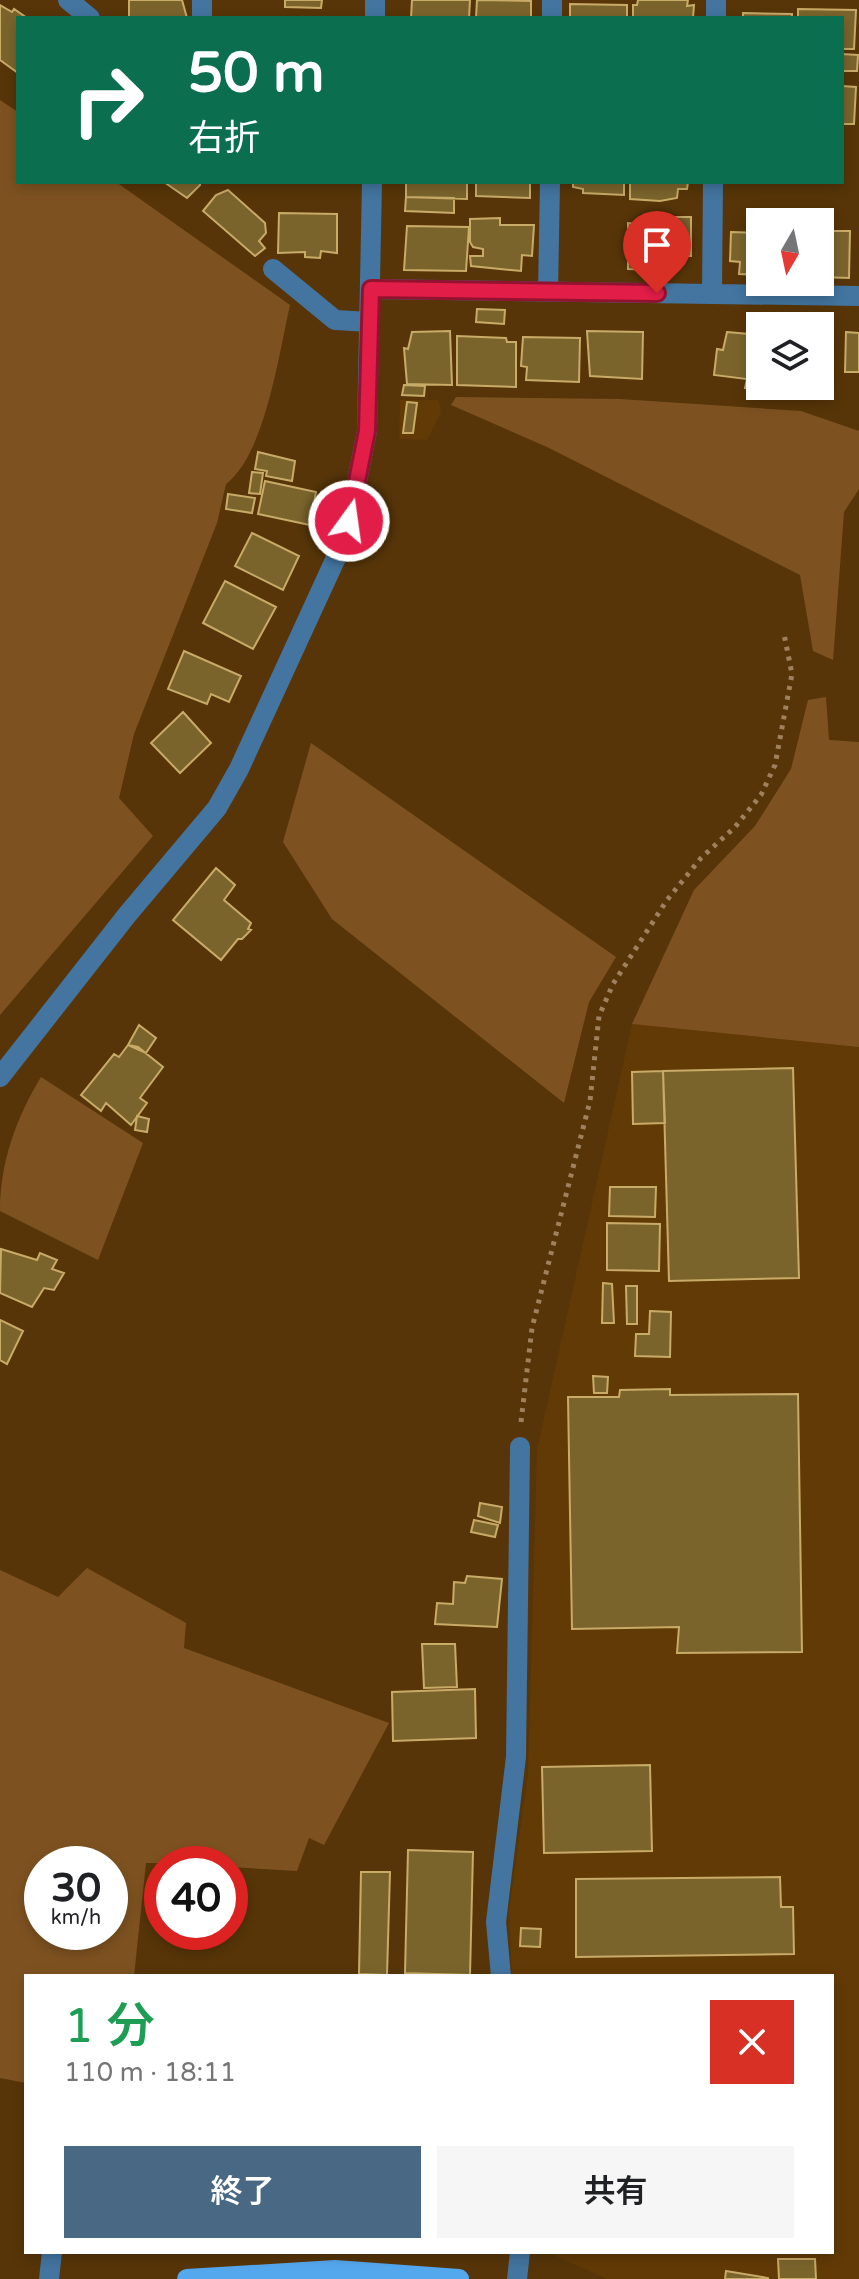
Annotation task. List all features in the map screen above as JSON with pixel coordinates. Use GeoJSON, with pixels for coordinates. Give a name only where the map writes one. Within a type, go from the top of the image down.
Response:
{"type":"FeatureCollection","features":[{"type":"Feature","properties":{"kind":"main road"},"geometry":{"type":"LineString","coordinates":[[187,2279],[335,2270],[459,2279]]}},
{"type":"Feature","properties":{"kind":"street"},"geometry":{"type":"LineString","coordinates":[[68,0],[88,16]]}},
{"type":"Feature","properties":{"kind":"street"},"geometry":{"type":"LineString","coordinates":[[0,1077],[127,915],[217,808],[239,769],[335,560],[349,521],[367,431],[372,184]]}},
{"type":"Feature","properties":{"kind":"street"},"geometry":{"type":"LineString","coordinates":[[548,292],[550,184]]}},
{"type":"Feature","properties":{"kind":"street"},"geometry":{"type":"LineString","coordinates":[[712,294],[713,184]]}},
{"type":"Feature","properties":{"kind":"street"},"geometry":{"type":"LineString","coordinates":[[273,269],[335,320],[370,322]]}},
{"type":"Feature","properties":{"kind":"street"},"geometry":{"type":"LineString","coordinates":[[371,289],[859,296]]}},
{"type":"Feature","properties":{"kind":"street"},"geometry":{"type":"LineString","coordinates":[[501,1974],[496,1922],[516,1757],[520,1447]]}},
{"type":"Feature","properties":{"kind":"street"},"geometry":{"type":"LineString","coordinates":[[49,2279],[52,2254]]}},
{"type":"Feature","properties":{"kind":"street"},"geometry":{"type":"LineString","coordinates":[[517,2279],[520,2254]]}},
{"type":"Feature","properties":{"kind":"path"},"geometry":{"type":"LineString","coordinates":[[520,1447],[521,1403],[532,1328],[580,1150],[590,1101],[599,1016],[613,984],[667,900],[701,858],[735,827],[761,795],[775,765],[792,674],[784,634]]}},
{"type":"Feature","properties":{"kind":"shaded area"},"geometry":{"type":"Polygon","coordinates":[[[0,100],[16,111],[16,184],[119,184],[290,305],[260,427],[251,451],[226,484],[217,523],[134,734],[119,798],[153,836],[0,1015],[0,100]]]}},
{"type":"Feature","properties":{"kind":"shaded area"},"geometry":{"type":"Polygon","coordinates":[[[456,397],[620,399],[801,411],[859,431],[859,489],[844,512],[833,660],[813,651],[800,575],[547,447],[451,405],[456,397]]]}},
{"type":"Feature","properties":{"kind":"shaded area"},"geometry":{"type":"Polygon","coordinates":[[[400,400],[439,400],[441,412],[427,440],[399,439],[400,400]]]}},
{"type":"Feature","properties":{"kind":"shaded area"},"geometry":{"type":"Polygon","coordinates":[[[826,697],[829,740],[859,742],[859,1047],[632,1024],[694,890],[755,826],[791,769],[808,700],[826,697]]]}},
{"type":"Feature","properties":{"kind":"shaded area"},"geometry":{"type":"Polygon","coordinates":[[[311,743],[616,957],[589,1002],[564,1103],[332,919],[283,842],[311,743]]]}},
{"type":"Feature","properties":{"kind":"shaded area"},"geometry":{"type":"Polygon","coordinates":[[[632,1024],[859,1047],[859,2279],[607,2279],[551,2254],[834,2254],[834,1974],[512,1974],[509,1912],[528,1774],[537,1450],[632,1024]]]}},
{"type":"Feature","properties":{"kind":"shaded area"},"geometry":{"type":"Polygon","coordinates":[[[41,1077],[143,1143],[98,1260],[0,1211],[3,1176],[11,1141],[41,1077]]]}},
{"type":"Feature","properties":{"kind":"shaded area"},"geometry":{"type":"Polygon","coordinates":[[[87,1568],[186,1623],[184,1648],[389,1723],[324,1845],[309,1838],[297,1871],[248,1868],[248,1846],[144,1846],[144,1882],[134,1974],[24,1974],[24,2083],[0,2078],[0,1570],[58,1597],[87,1568]]]}},
{"type":"Feature","properties":{"kind":"building"},"geometry":{"type":"Polygon","coordinates":[[[129,0],[182,0],[186,16],[129,16],[129,0]]]}},
{"type":"Feature","properties":{"kind":"building"},"geometry":{"type":"Polygon","coordinates":[[[285,0],[322,0],[321,8],[285,7],[285,0]]]}},
{"type":"Feature","properties":{"kind":"building"},"geometry":{"type":"Polygon","coordinates":[[[412,0],[470,0],[469,16],[411,16],[412,0]]]}},
{"type":"Feature","properties":{"kind":"building"},"geometry":{"type":"Polygon","coordinates":[[[477,0],[531,1],[531,16],[476,16],[477,0]]]}},
{"type":"Feature","properties":{"kind":"building"},"geometry":{"type":"Polygon","coordinates":[[[638,0],[688,0],[687,6],[694,5],[693,16],[633,16],[633,5],[637,5],[638,0]]]}},
{"type":"Feature","properties":{"kind":"building"},"geometry":{"type":"Polygon","coordinates":[[[570,4],[627,5],[627,16],[570,16],[570,4]]]}},
{"type":"Feature","properties":{"kind":"building"},"geometry":{"type":"Polygon","coordinates":[[[0,5],[24,16],[16,16],[16,72],[0,60],[0,5]]]}},
{"type":"Feature","properties":{"kind":"building"},"geometry":{"type":"Polygon","coordinates":[[[798,9],[856,10],[854,49],[844,49],[844,16],[798,16],[798,9]]]}},
{"type":"Feature","properties":{"kind":"building"},"geometry":{"type":"Polygon","coordinates":[[[743,13],[792,14],[792,16],[743,16],[743,13]]]}},
{"type":"Feature","properties":{"kind":"building"},"geometry":{"type":"Polygon","coordinates":[[[844,54],[858,55],[857,71],[844,71],[844,54]]]}},
{"type":"Feature","properties":{"kind":"building"},"geometry":{"type":"Polygon","coordinates":[[[844,86],[856,87],[854,124],[844,124],[844,86]]]}},
{"type":"Feature","properties":{"kind":"building"},"geometry":{"type":"Polygon","coordinates":[[[167,184],[200,184],[187,198],[167,184]]]}},
{"type":"Feature","properties":{"kind":"building"},"geometry":{"type":"Polygon","coordinates":[[[406,184],[467,184],[467,199],[406,197],[406,184]]]}},
{"type":"Feature","properties":{"kind":"building"},"geometry":{"type":"Polygon","coordinates":[[[476,184],[530,184],[530,198],[476,196],[476,184]]]}},
{"type":"Feature","properties":{"kind":"building"},"geometry":{"type":"Polygon","coordinates":[[[573,184],[624,184],[624,195],[583,193],[583,189],[573,187],[573,184]]]}},
{"type":"Feature","properties":{"kind":"building"},"geometry":{"type":"Polygon","coordinates":[[[630,184],[688,184],[687,189],[678,189],[677,198],[660,201],[630,199],[630,184]]]}},
{"type":"Feature","properties":{"kind":"building"},"geometry":{"type":"Polygon","coordinates":[[[228,190],[265,223],[266,233],[259,241],[265,248],[255,256],[203,211],[216,195],[228,190]]]}},
{"type":"Feature","properties":{"kind":"building"},"geometry":{"type":"Polygon","coordinates":[[[406,197],[454,198],[454,213],[405,211],[406,197]]]}},
{"type":"Feature","properties":{"kind":"building"},"geometry":{"type":"Polygon","coordinates":[[[279,213],[337,214],[337,253],[321,251],[320,258],[305,257],[305,252],[278,253],[279,213]]]}},
{"type":"Feature","properties":{"kind":"building"},"geometry":{"type":"Polygon","coordinates":[[[648,217],[691,217],[691,256],[682,256],[681,265],[658,264],[657,270],[628,269],[628,223],[647,225],[648,217]]]}},
{"type":"Feature","properties":{"kind":"building"},"geometry":{"type":"Polygon","coordinates":[[[500,218],[500,225],[534,225],[532,256],[522,255],[521,271],[471,266],[470,256],[483,256],[483,249],[473,247],[470,242],[470,219],[500,218]]]}},
{"type":"Feature","properties":{"kind":"building"},"geometry":{"type":"Polygon","coordinates":[[[407,226],[469,227],[466,271],[404,270],[407,226]]]}},
{"type":"Feature","properties":{"kind":"building"},"geometry":{"type":"Polygon","coordinates":[[[834,231],[850,231],[849,278],[834,277],[834,231]]]}},
{"type":"Feature","properties":{"kind":"building"},"geometry":{"type":"Polygon","coordinates":[[[731,232],[746,233],[746,274],[739,274],[740,262],[730,261],[731,232]]]}},
{"type":"Feature","properties":{"kind":"building"},"geometry":{"type":"Polygon","coordinates":[[[477,309],[505,310],[504,324],[476,322],[477,309]]]}},
{"type":"Feature","properties":{"kind":"building"},"geometry":{"type":"Polygon","coordinates":[[[450,331],[452,385],[407,384],[404,348],[408,349],[412,332],[450,331]]]}},
{"type":"Feature","properties":{"kind":"building"},"geometry":{"type":"Polygon","coordinates":[[[587,331],[643,332],[642,379],[590,376],[587,331]]]}},
{"type":"Feature","properties":{"kind":"building"},"geometry":{"type":"Polygon","coordinates":[[[727,332],[746,334],[746,379],[714,375],[717,349],[723,350],[727,332]]]}},
{"type":"Feature","properties":{"kind":"building"},"geometry":{"type":"Polygon","coordinates":[[[846,332],[859,333],[859,372],[845,372],[846,332]]]}},
{"type":"Feature","properties":{"kind":"building"},"geometry":{"type":"Polygon","coordinates":[[[457,336],[506,338],[507,342],[516,342],[516,387],[457,385],[457,336]]]}},
{"type":"Feature","properties":{"kind":"building"},"geometry":{"type":"Polygon","coordinates":[[[523,337],[580,338],[579,382],[526,380],[527,367],[521,366],[523,337]]]}},
{"type":"Feature","properties":{"kind":"building"},"geometry":{"type":"Polygon","coordinates":[[[404,385],[425,386],[424,396],[402,395],[404,385]]]}},
{"type":"Feature","properties":{"kind":"building"},"geometry":{"type":"Polygon","coordinates":[[[407,402],[417,403],[413,433],[403,433],[407,402]]]}},
{"type":"Feature","properties":{"kind":"building"},"geometry":{"type":"Polygon","coordinates":[[[258,452],[295,461],[292,481],[266,476],[267,471],[255,469],[258,452]]]}},
{"type":"Feature","properties":{"kind":"building"},"geometry":{"type":"Polygon","coordinates":[[[252,472],[263,473],[260,494],[249,493],[252,472]]]}},
{"type":"Feature","properties":{"kind":"building"},"geometry":{"type":"Polygon","coordinates":[[[265,481],[316,492],[310,525],[258,514],[265,481]]]}},
{"type":"Feature","properties":{"kind":"building"},"geometry":{"type":"Polygon","coordinates":[[[228,494],[255,498],[252,513],[226,509],[228,494]]]}},
{"type":"Feature","properties":{"kind":"building"},"geometry":{"type":"Polygon","coordinates":[[[252,533],[299,556],[283,590],[235,566],[252,533]]]}},
{"type":"Feature","properties":{"kind":"building"},"geometry":{"type":"Polygon","coordinates":[[[225,581],[276,607],[253,649],[203,623],[225,581]]]}},
{"type":"Feature","properties":{"kind":"building"},"geometry":{"type":"Polygon","coordinates":[[[184,651],[241,676],[229,702],[211,694],[207,704],[168,689],[184,651]]]}},
{"type":"Feature","properties":{"kind":"building"},"geometry":{"type":"Polygon","coordinates":[[[183,712],[211,743],[180,773],[151,743],[183,712]]]}},
{"type":"Feature","properties":{"kind":"building"},"geometry":{"type":"Polygon","coordinates":[[[216,868],[235,885],[224,900],[251,923],[248,929],[251,930],[238,939],[221,960],[173,920],[216,868]]]}},
{"type":"Feature","properties":{"kind":"building"},"geometry":{"type":"Polygon","coordinates":[[[139,1025],[156,1038],[146,1053],[128,1045],[139,1025]]]}},
{"type":"Feature","properties":{"kind":"building"},"geometry":{"type":"Polygon","coordinates":[[[128,1045],[138,1047],[163,1067],[140,1098],[147,1103],[131,1125],[106,1103],[101,1111],[81,1095],[114,1054],[119,1057],[128,1045]]]}},
{"type":"Feature","properties":{"kind":"building"},"geometry":{"type":"Polygon","coordinates":[[[793,1068],[799,1278],[669,1281],[663,1071],[793,1068]]]}},
{"type":"Feature","properties":{"kind":"building"},"geometry":{"type":"Polygon","coordinates":[[[663,1071],[665,1123],[633,1124],[632,1072],[663,1071]]]}},
{"type":"Feature","properties":{"kind":"building"},"geometry":{"type":"Polygon","coordinates":[[[137,1116],[149,1119],[147,1132],[135,1130],[137,1116]]]}},
{"type":"Feature","properties":{"kind":"building"},"geometry":{"type":"Polygon","coordinates":[[[610,1187],[656,1187],[655,1217],[609,1216],[610,1187]]]}},
{"type":"Feature","properties":{"kind":"building"},"geometry":{"type":"Polygon","coordinates":[[[607,1223],[660,1224],[659,1271],[607,1270],[607,1223]]]}},
{"type":"Feature","properties":{"kind":"building"},"geometry":{"type":"Polygon","coordinates":[[[1,1249],[37,1260],[40,1253],[57,1260],[52,1269],[64,1273],[54,1290],[44,1288],[32,1307],[0,1293],[1,1249]]]}},
{"type":"Feature","properties":{"kind":"building"},"geometry":{"type":"Polygon","coordinates":[[[603,1283],[612,1284],[614,1323],[602,1323],[603,1283]]]}},
{"type":"Feature","properties":{"kind":"building"},"geometry":{"type":"Polygon","coordinates":[[[626,1286],[637,1286],[637,1324],[627,1324],[626,1286]]]}},
{"type":"Feature","properties":{"kind":"building"},"geometry":{"type":"Polygon","coordinates":[[[650,1311],[671,1312],[670,1357],[635,1356],[636,1334],[649,1334],[650,1311]]]}},
{"type":"Feature","properties":{"kind":"building"},"geometry":{"type":"Polygon","coordinates":[[[0,1320],[23,1331],[7,1364],[0,1360],[0,1320]]]}},
{"type":"Feature","properties":{"kind":"building"},"geometry":{"type":"Polygon","coordinates":[[[593,1376],[608,1377],[607,1393],[594,1393],[593,1376]]]}},
{"type":"Feature","properties":{"kind":"building"},"geometry":{"type":"Polygon","coordinates":[[[670,1389],[670,1395],[798,1394],[802,1652],[677,1653],[679,1627],[572,1629],[568,1397],[619,1397],[620,1390],[670,1389]]]}},
{"type":"Feature","properties":{"kind":"building"},"geometry":{"type":"Polygon","coordinates":[[[480,1503],[502,1507],[500,1523],[478,1516],[480,1503]]]}},
{"type":"Feature","properties":{"kind":"building"},"geometry":{"type":"Polygon","coordinates":[[[474,1520],[498,1525],[495,1537],[471,1532],[474,1520]]]}},
{"type":"Feature","properties":{"kind":"building"},"geometry":{"type":"Polygon","coordinates":[[[467,1576],[502,1579],[497,1627],[435,1624],[437,1603],[453,1604],[454,1582],[465,1583],[467,1576]]]}},
{"type":"Feature","properties":{"kind":"building"},"geometry":{"type":"Polygon","coordinates":[[[422,1644],[455,1644],[457,1687],[424,1688],[422,1644]]]}},
{"type":"Feature","properties":{"kind":"building"},"geometry":{"type":"Polygon","coordinates":[[[475,1689],[476,1738],[393,1741],[392,1692],[475,1689]]]}},
{"type":"Feature","properties":{"kind":"building"},"geometry":{"type":"Polygon","coordinates":[[[650,1765],[652,1851],[544,1853],[542,1767],[650,1765]]]}},
{"type":"Feature","properties":{"kind":"building"},"geometry":{"type":"Polygon","coordinates":[[[408,1850],[473,1852],[470,1974],[405,1973],[408,1850]]]}},
{"type":"Feature","properties":{"kind":"building"},"geometry":{"type":"Polygon","coordinates":[[[361,1872],[390,1872],[387,1974],[359,1974],[361,1872]]]}},
{"type":"Feature","properties":{"kind":"building"},"geometry":{"type":"Polygon","coordinates":[[[780,1877],[781,1907],[793,1907],[794,1954],[576,1957],[576,1879],[780,1877]]]}},
{"type":"Feature","properties":{"kind":"building"},"geometry":{"type":"Polygon","coordinates":[[[521,1928],[541,1929],[540,1947],[520,1946],[521,1928]]]}},
{"type":"Feature","properties":{"kind":"building"},"geometry":{"type":"Polygon","coordinates":[[[778,2259],[815,2259],[816,2279],[779,2279],[778,2259]]]}},
{"type":"Feature","properties":{"kind":"building"},"geometry":{"type":"Polygon","coordinates":[[[726,2271],[768,2278],[768,2279],[725,2279],[726,2271]]]}},
{"type":"Feature","properties":{"kind":"route"},"geometry":{"type":"LineString","coordinates":[[349,521],[367,431],[371,289],[657,293]]}}]}
